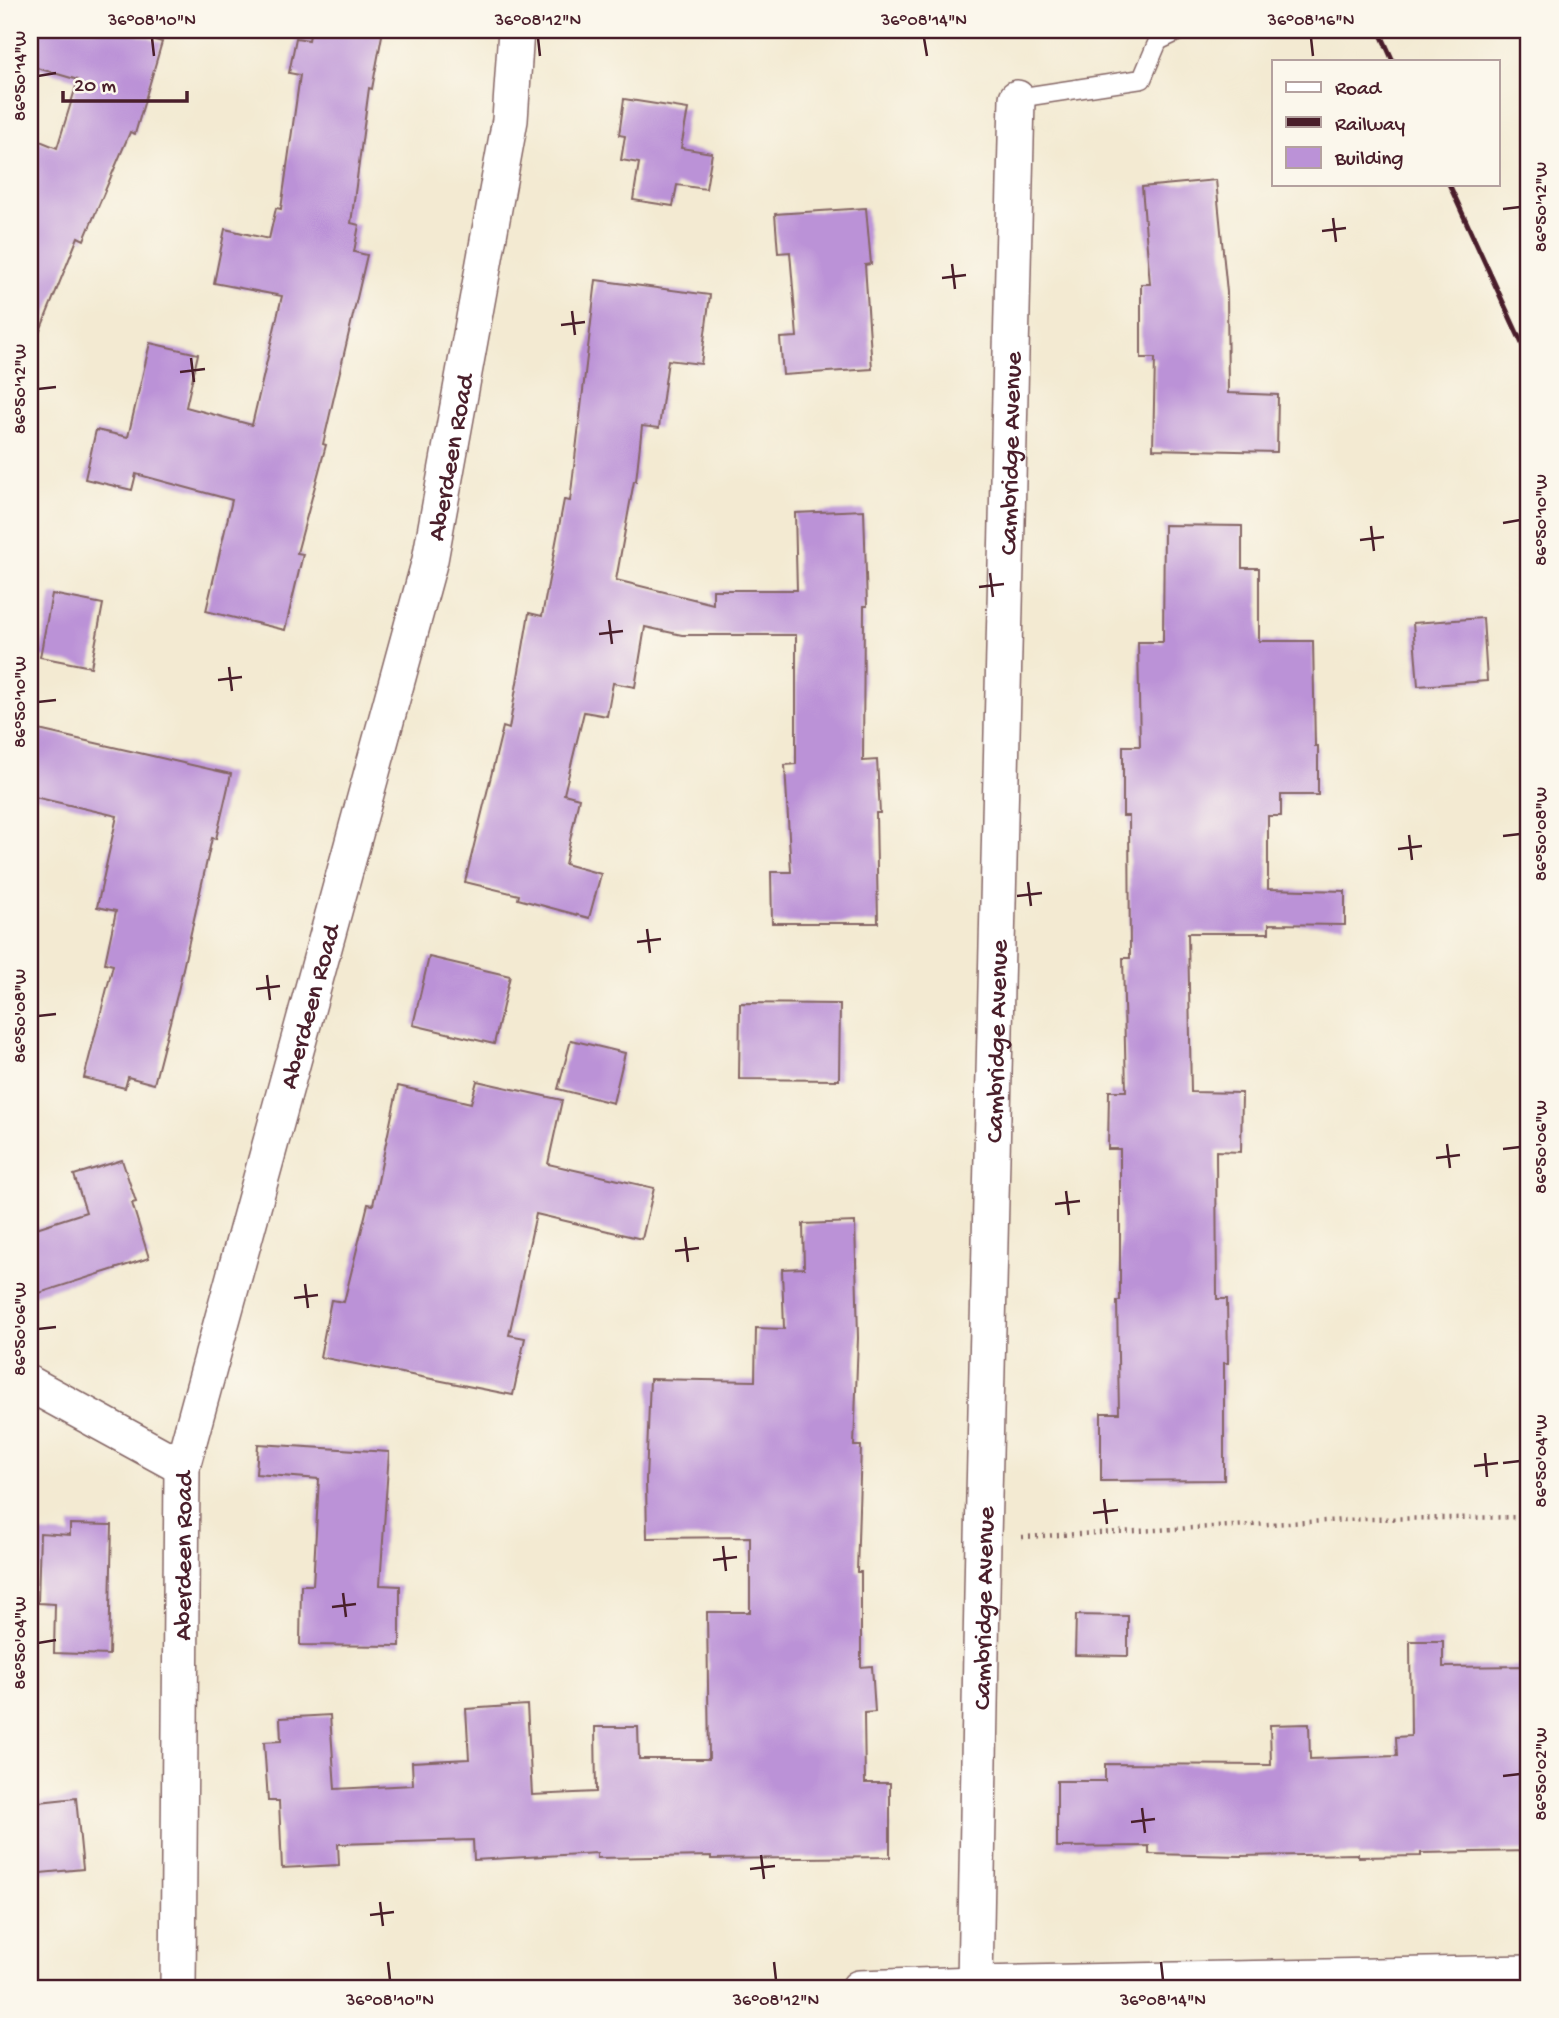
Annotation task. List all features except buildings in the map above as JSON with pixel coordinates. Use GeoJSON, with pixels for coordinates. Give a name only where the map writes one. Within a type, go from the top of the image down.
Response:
{"type":"FeatureCollection","features":[{"type":"Feature","properties":{"kind":"street","name":"Aberdeen Road"},"geometry":{"type":"LineString","coordinates":[[178,1988],[182,1467],[430,560],[510,120],[516,30]]}},
{"type":"Feature","properties":{"kind":"street","name":"Cambridge Avenue"},"geometry":{"type":"LineString","coordinates":[[975,1984],[1017,98]]}},
{"type":"Feature","properties":{"kind":"street"},"geometry":{"type":"LineString","coordinates":[[30,1384],[182,1467]]}},
{"type":"Feature","properties":{"kind":"street"},"geometry":{"type":"LineString","coordinates":[[859,1988],[1529,1973]]}},
{"type":"Feature","properties":{"kind":"lane"},"geometry":{"type":"LineString","coordinates":[[1017,98],[1142,79],[1158,41],[1181,30]]}},
{"type":"Feature","properties":{"kind":"path"},"geometry":{"type":"LineString","coordinates":[[983,1539],[1365,1520],[1529,1517]]}},
{"type":"Feature","properties":{"kind":"railway"},"geometry":{"type":"LineString","coordinates":[[1379,30],[1393,60]]}},
{"type":"Feature","properties":{"kind":"railway"},"geometry":{"type":"LineString","coordinates":[[1450,186],[1529,359]]}}]}
